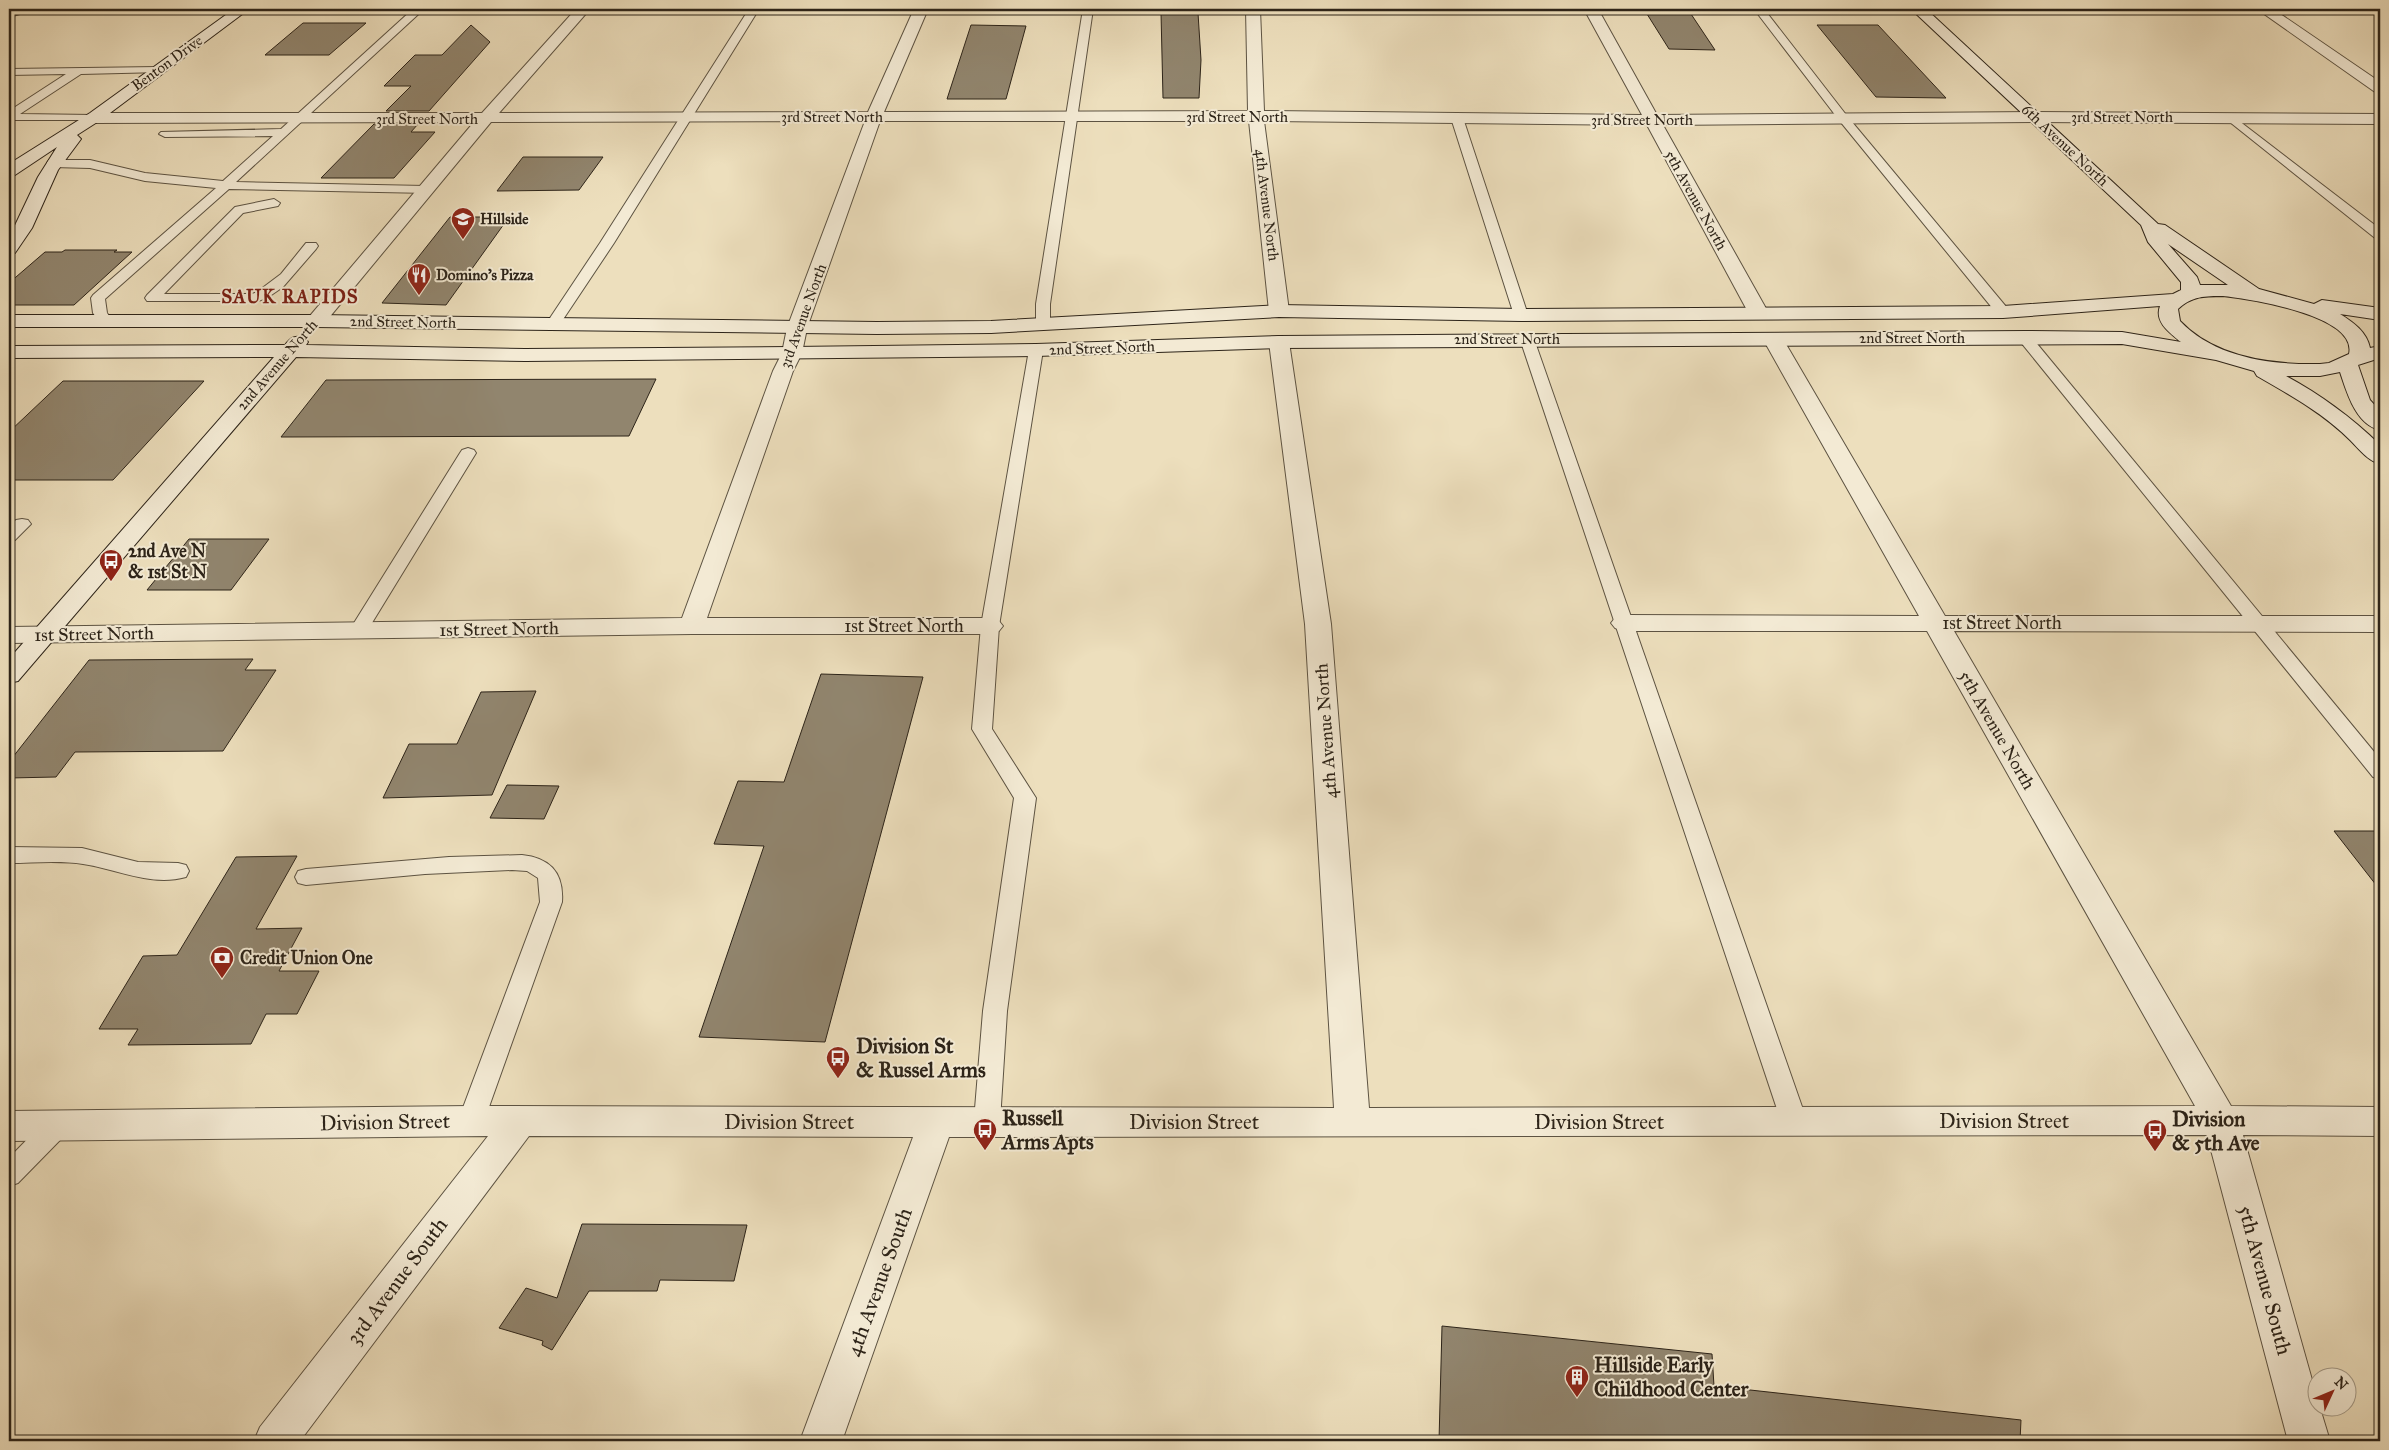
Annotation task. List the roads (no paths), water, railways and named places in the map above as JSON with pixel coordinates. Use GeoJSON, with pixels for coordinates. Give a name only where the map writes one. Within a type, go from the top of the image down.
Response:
{"type":"FeatureCollection","features":[{"type":"Feature","properties":{"kind":"street","name":"Benton Drive"},"geometry":{"type":"LineString","coordinates":[[9,172],[93,118],[242,9]]}},
{"type":"Feature","properties":{"kind":"street","name":"2nd Avenue North"},"geometry":{"type":"LineString","coordinates":[[9,675],[316,321],[486,119],[583,9]]}},
{"type":"Feature","properties":{"kind":"street","name":"3rd Avenue North"},"geometry":{"type":"LineString","coordinates":[[692,626],[783,371],[792,354],[797,328],[874,117],[920,9]]}},
{"type":"Feature","properties":{"kind":"street","name":"4th Avenue North"},"geometry":{"type":"LineString","coordinates":[[1253,9],[1256,116],[1279,311]]}},
{"type":"Feature","properties":{"kind":"street","name":"5th Avenue North"},"geometry":{"type":"LineString","coordinates":[[1591,9],[1758,312]]}},
{"type":"Feature","properties":{"kind":"street","name":"6th Avenue North"},"geometry":{"type":"LineString","coordinates":[[1918,9],[2150,223],[2154,238],[2190,281],[2184,297]]}},
{"type":"Feature","properties":{"kind":"street"},"geometry":{"type":"LineString","coordinates":[[2264,9],[2380,89]]}},
{"type":"Feature","properties":{"kind":"street","name":"3rd Street North"},"geometry":{"type":"LineString","coordinates":[[93,118],[486,119],[1256,116],[1652,120],[2034,116],[2380,119]]}},
{"type":"Feature","properties":{"kind":"street","name":"Benton Drive"},"geometry":{"type":"LineString","coordinates":[[9,249],[18,239],[38,192],[54,163],[93,118]]}},
{"type":"Feature","properties":{"kind":"street"},"geometry":{"type":"LineString","coordinates":[[2150,223],[2177,239],[2197,256],[2253,293]]}},
{"type":"Feature","properties":{"kind":"street","name":"2nd Street North"},"geometry":{"type":"LineString","coordinates":[[9,321],[316,321],[797,328],[991,327],[1279,311],[1521,315],[1758,312],[2003,312],[2184,297],[2225,291],[2277,297]]}},
{"type":"Feature","properties":{"kind":"street"},"geometry":{"type":"LineString","coordinates":[[2184,297],[2169,306],[2168,315],[2172,325],[2183,336],[2199,346],[2250,364],[2306,371],[2336,368],[2380,352]]}},
{"type":"Feature","properties":{"kind":"street"},"geometry":{"type":"LineString","coordinates":[[2277,297],[2332,308],[2380,314]]}},
{"type":"Feature","properties":{"kind":"street"},"geometry":{"type":"LineString","coordinates":[[2277,297],[2314,309],[2344,325],[2360,342],[2361,350],[2353,361],[2360,402],[2380,424]]}},
{"type":"Feature","properties":{"kind":"street","name":"2nd Street North"},"geometry":{"type":"LineString","coordinates":[[9,352],[290,351],[525,355],[792,354],[1036,350],[1279,342],[2024,337],[2122,338],[2220,355]]}},
{"type":"Feature","properties":{"kind":"street","name":"5th Avenue North"},"geometry":{"type":"LineString","coordinates":[[1773,339],[2221,1120]]}},
{"type":"Feature","properties":{"kind":"street","name":"4th Avenue North"},"geometry":{"type":"LineString","coordinates":[[1279,342],[1318,624],[1353,1123]]}},
{"type":"Feature","properties":{"kind":"street"},"geometry":{"type":"LineString","coordinates":[[2250,364],[2314,400],[2349,427],[2380,457]]}},
{"type":"Feature","properties":{"kind":"street","name":"1st Street North"},"geometry":{"type":"LineString","coordinates":[[1624,623],[2380,624]]}},
{"type":"Feature","properties":{"kind":"street","name":"1st Street North"},"geometry":{"type":"LineString","coordinates":[[9,635],[692,626],[990,626]]}},
{"type":"Feature","properties":{"kind":"street","name":"5th Avenue South"},"geometry":{"type":"LineString","coordinates":[[2221,1120],[2309,1441]]}},
{"type":"Feature","properties":{"kind":"street","name":"Division Street"},"geometry":{"type":"LineString","coordinates":[[9,1126],[471,1121],[1353,1123],[2380,1121]]}},
{"type":"Feature","properties":{"kind":"street","name":"3rd Avenue South"},"geometry":{"type":"LineString","coordinates":[[275,1441],[520,1122]]}},
{"type":"Feature","properties":{"kind":"street","name":"4th Avenue South"},"geometry":{"type":"LineString","coordinates":[[821,1441],[936,1122]]}},
{"type":"Feature","properties":{"kind":"lane"},"geometry":{"type":"LineString","coordinates":[[9,14],[33,9]]}},
{"type":"Feature","properties":{"kind":"lane"},"geometry":{"type":"LineString","coordinates":[[106,321],[100,313],[98,298],[108,287],[158,246],[419,9]]}},
{"type":"Feature","properties":{"kind":"lane"},"geometry":{"type":"LineString","coordinates":[[553,324],[754,9]]}},
{"type":"Feature","properties":{"kind":"lane"},"geometry":{"type":"LineString","coordinates":[[1043,324],[1043,304],[1088,9]]}},
{"type":"Feature","properties":{"kind":"lane"},"geometry":{"type":"LineString","coordinates":[[1759,9],[1843,118],[2003,312]]}},
{"type":"Feature","properties":{"kind":"lane"},"geometry":{"type":"LineString","coordinates":[[9,72],[158,70]]}},
{"type":"Feature","properties":{"kind":"lane"},"geometry":{"type":"LineString","coordinates":[[9,117],[76,72]]}},
{"type":"Feature","properties":{"kind":"lane"},"geometry":{"type":"LineString","coordinates":[[9,117],[93,118]]}},
{"type":"Feature","properties":{"kind":"lane"},"geometry":{"type":"LineString","coordinates":[[2230,117],[2380,236]]}},
{"type":"Feature","properties":{"kind":"lane"},"geometry":{"type":"LineString","coordinates":[[1457,118],[1521,315]]}},
{"type":"Feature","properties":{"kind":"lane"},"geometry":{"type":"LineString","coordinates":[[165,134],[284,132]]}},
{"type":"Feature","properties":{"kind":"lane"},"geometry":{"type":"LineString","coordinates":[[54,163],[90,164],[145,177],[272,189],[425,190]]}},
{"type":"Feature","properties":{"kind":"lane"},"geometry":{"type":"LineString","coordinates":[[274,203],[239,210],[152,298],[253,298],[264,295],[272,290],[311,246]]}},
{"type":"Feature","properties":{"kind":"lane"},"geometry":{"type":"LineString","coordinates":[[2024,337],[2380,772]]}},
{"type":"Feature","properties":{"kind":"lane"},"geometry":{"type":"LineString","coordinates":[[1527,339],[1794,1121]]}},
{"type":"Feature","properties":{"kind":"lane"},"geometry":{"type":"LineString","coordinates":[[988,1122],[995,1012],[1025,798],[982,729],[990,626],[1036,350]]}},
{"type":"Feature","properties":{"kind":"lane"},"geometry":{"type":"LineString","coordinates":[[358,631],[468,453]]}},
{"type":"Feature","properties":{"kind":"lane"},"geometry":{"type":"LineString","coordinates":[[9,536],[22,524]]}},
{"type":"Feature","properties":{"kind":"lane"},"geometry":{"type":"LineString","coordinates":[[9,854],[82,856],[138,870],[178,871]]}},
{"type":"Feature","properties":{"kind":"lane"},"geometry":{"type":"LineString","coordinates":[[306,877],[480,863],[522,862],[538,866],[548,875],[552,886],[551,902],[471,1121]]}},
{"type":"Feature","properties":{"kind":"lane"},"geometry":{"type":"LineString","coordinates":[[9,1175],[56,1126]]}},
{"type":"Feature","properties":{"kind":"place","name":"Hillside"},"geometry":{"type":"Point","coordinates":[463,240]}},
{"type":"Feature","properties":{"kind":"place","name":"Domino's Pizza"},"geometry":{"type":"Point","coordinates":[419,296]}},
{"type":"Feature","properties":{"kind":"place","name":"2nd Ave N & 1st St N"},"geometry":{"type":"Point","coordinates":[111,582]}},
{"type":"Feature","properties":{"kind":"place","name":"Credit Union One"},"geometry":{"type":"Point","coordinates":[222,979]}},
{"type":"Feature","properties":{"kind":"place","name":"Division St & Russel Arms"},"geometry":{"type":"Point","coordinates":[838,1079]}},
{"type":"Feature","properties":{"kind":"place","name":"Russell Arms Apts"},"geometry":{"type":"Point","coordinates":[985,1151]}},
{"type":"Feature","properties":{"kind":"place","name":"Division & 5th Ave"},"geometry":{"type":"Point","coordinates":[2155,1152]}},
{"type":"Feature","properties":{"kind":"place","name":"Hillside Early Childhood Center"},"geometry":{"type":"Point","coordinates":[1577,1398]}},
{"type":"Feature","properties":{"kind":"district","name":"SAUK RAPIDS"},"geometry":{"type":"Point","coordinates":[290,296]}}]}
